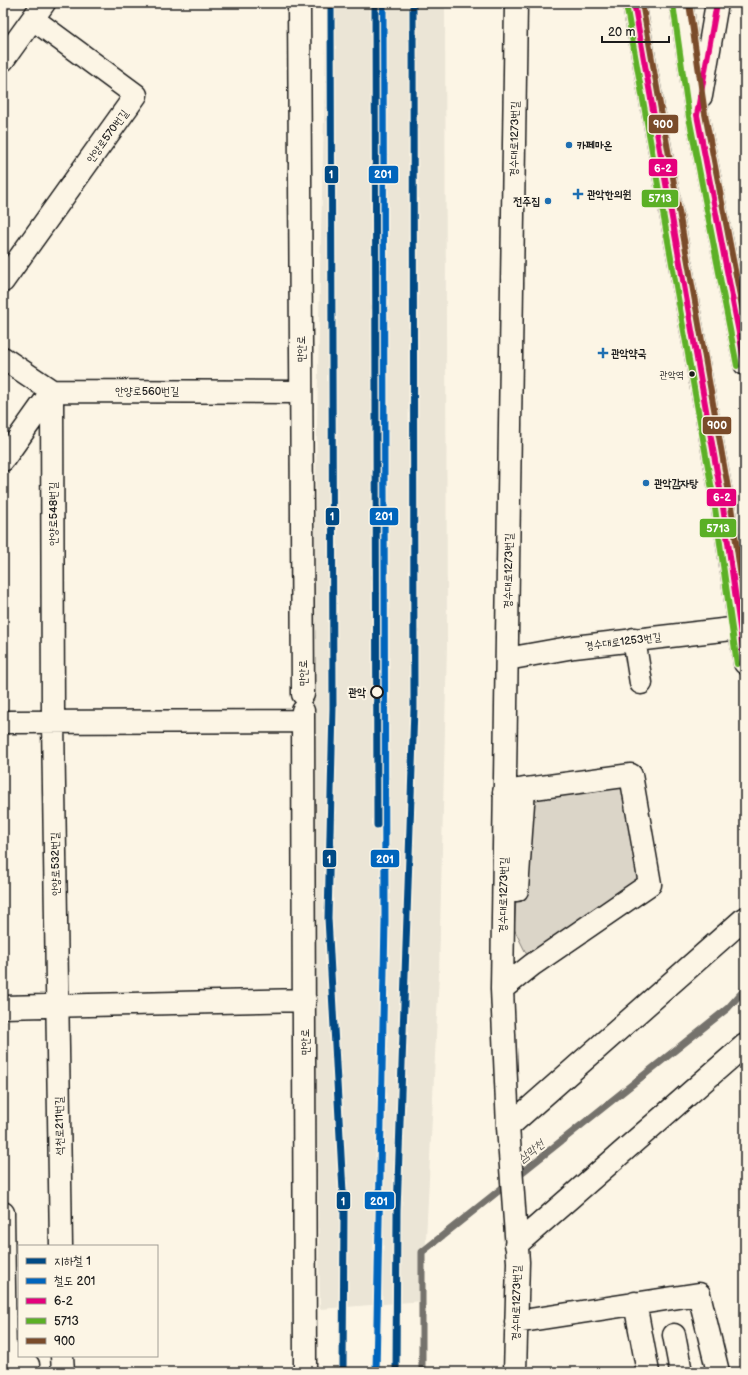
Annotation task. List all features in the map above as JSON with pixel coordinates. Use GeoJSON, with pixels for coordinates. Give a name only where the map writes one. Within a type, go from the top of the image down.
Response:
{"type":"FeatureCollection","features":[{"type":"Feature","properties":{"kind":"street","name":"만안로"},"geometry":{"type":"LineString","coordinates":[[299,3],[305,1000],[305,1372]]}},
{"type":"Feature","properties":{"kind":"street","name":"경수대로1273번길"},"geometry":{"type":"LineString","coordinates":[[515,1372],[518,1262],[509,1133],[502,989],[514,791],[507,659],[516,3]]}},
{"type":"Feature","properties":{"kind":"street"},"geometry":{"type":"LineString","coordinates":[[634,3],[720,492],[745,663]]}},
{"type":"Feature","properties":{"kind":"street"},"geometry":{"type":"LineString","coordinates":[[681,3],[697,114],[745,364]]}},
{"type":"Feature","properties":{"kind":"street"},"geometry":{"type":"LineString","coordinates":[[697,114],[717,3]]}},
{"type":"Feature","properties":{"kind":"street"},"geometry":{"type":"LineString","coordinates":[[3,60],[38,11]]}},
{"type":"Feature","properties":{"kind":"street","name":"안양로570번길"},"geometry":{"type":"LineString","coordinates":[[3,282],[136,95],[38,11]]}},
{"type":"Feature","properties":{"kind":"street"},"geometry":{"type":"LineString","coordinates":[[3,358],[52,391],[3,460]]}},
{"type":"Feature","properties":{"kind":"street","name":"안양로560번길"},"geometry":{"type":"LineString","coordinates":[[52,391],[301,392]]}},
{"type":"Feature","properties":{"kind":"street","name":"안양로548번길"},"geometry":{"type":"LineString","coordinates":[[52,391],[53,722]]}},
{"type":"Feature","properties":{"kind":"street","name":"경수대로1253번길"},"geometry":{"type":"LineString","coordinates":[[507,659],[574,647],[634,639],[740,628]]}},
{"type":"Feature","properties":{"kind":"street"},"geometry":{"type":"LineString","coordinates":[[634,639],[641,683]]}},
{"type":"Feature","properties":{"kind":"street"},"geometry":{"type":"LineString","coordinates":[[3,722],[53,722],[303,709]]}},
{"type":"Feature","properties":{"kind":"street","name":"안양로532번길"},"geometry":{"type":"LineString","coordinates":[[53,722],[57,1006]]}},
{"type":"Feature","properties":{"kind":"street"},"geometry":{"type":"LineString","coordinates":[[502,989],[532,965],[650,884],[631,775],[514,791],[514,929]]}},
{"type":"Feature","properties":{"kind":"street"},"geometry":{"type":"LineString","coordinates":[[509,1133],[745,918]]}},
{"type":"Feature","properties":{"kind":"street"},"geometry":{"type":"LineString","coordinates":[[3,1007],[305,1000]]}},
{"type":"Feature","properties":{"kind":"street","name":"석천로211번길"},"geometry":{"type":"LineString","coordinates":[[57,1006],[61,1245]]}},
{"type":"Feature","properties":{"kind":"street"},"geometry":{"type":"LineString","coordinates":[[516,1240],[745,1045]]}},
{"type":"Feature","properties":{"kind":"street"},"geometry":{"type":"LineString","coordinates":[[3,1213],[5,1361],[9,1357],[28,1365],[28,1372]]}},
{"type":"Feature","properties":{"kind":"street"},"geometry":{"type":"LineString","coordinates":[[516,1322],[700,1294],[718,1372]]}},
{"type":"Feature","properties":{"kind":"street"},"geometry":{"type":"LineString","coordinates":[[635,1303],[648,1372]]}},
{"type":"Feature","properties":{"kind":"street"},"geometry":{"type":"LineString","coordinates":[[674,1335],[681,1372]]}},
{"type":"Feature","properties":{"kind":"street"},"geometry":{"type":"LineString","coordinates":[[62,1357],[62,1372]]}},
{"type":"Feature","properties":{"kind":"shaded area"},"geometry":{"type":"Polygon","coordinates":[[[327,3],[445,3],[447,646],[439,974],[423,1301],[320,1309],[310,799],[320,270],[327,3]]]}},
{"type":"Feature","properties":{"kind":"shaded area"},"geometry":{"type":"Polygon","coordinates":[[[631,775],[650,884],[532,965],[514,929],[524,789],[631,775]]]}},
{"type":"Feature","properties":{"kind":"waterway","name":"삼막천"},"geometry":{"type":"LineString","coordinates":[[422,1372],[422,1252],[728,1008],[745,989]]}},
{"type":"Feature","properties":{"kind":"metro line","name":"1"},"geometry":{"type":"LineString","coordinates":[[331,3],[333,708],[328,918],[344,1210],[343,1372]]}},
{"type":"Feature","properties":{"kind":"metro line","name":"1"},"geometry":{"type":"LineString","coordinates":[[375,3],[377,825]]}},
{"type":"Feature","properties":{"kind":"metro line","name":"1"},"geometry":{"type":"LineString","coordinates":[[396,1372],[397,1212],[414,708],[413,3]]}},
{"type":"Feature","properties":{"kind":"rail line","name":"201"},"geometry":{"type":"LineString","coordinates":[[376,1372],[385,921],[383,3]]}},
{"type":"Feature","properties":{"kind":"transit line","name":"6-2"},"geometry":{"type":"LineString","coordinates":[[634,3],[722,500],[745,663]]}},
{"type":"Feature","properties":{"kind":"transit line","name":"900"},"geometry":{"type":"LineString","coordinates":[[642,3],[730,499],[745,606]]}},
{"type":"Feature","properties":{"kind":"transit line","name":"900"},"geometry":{"type":"LineString","coordinates":[[689,3],[705,114],[745,322]]}},
{"type":"Feature","properties":{"kind":"transit line","name":"6-2"},"geometry":{"type":"LineString","coordinates":[[717,3],[697,115],[745,364]]}},
{"type":"Feature","properties":{"kind":"transit line","name":"5713"},"geometry":{"type":"LineString","coordinates":[[626,4],[714,501],[737,664]]}},
{"type":"Feature","properties":{"kind":"transit line","name":"5713"},"geometry":{"type":"LineString","coordinates":[[673,4],[689,117],[737,366]]}},
{"type":"Feature","properties":{"kind":"place","name":"카페마온"},"geometry":{"type":"Point","coordinates":[569,145]}},
{"type":"Feature","properties":{"kind":"place","name":"관악한의원"},"geometry":{"type":"Point","coordinates":[578,194]}},
{"type":"Feature","properties":{"kind":"place","name":"전주집"},"geometry":{"type":"Point","coordinates":[548,201]}},
{"type":"Feature","properties":{"kind":"place","name":"관악약국"},"geometry":{"type":"Point","coordinates":[603,353]}},
{"type":"Feature","properties":{"kind":"place","name":"관악역"},"geometry":{"type":"Point","coordinates":[692,374]}},
{"type":"Feature","properties":{"kind":"place","name":"관악감자탕"},"geometry":{"type":"Point","coordinates":[646,483]}},
{"type":"Feature","properties":{"kind":"place","name":"관악"},"geometry":{"type":"Point","coordinates":[377,692]}}]}
